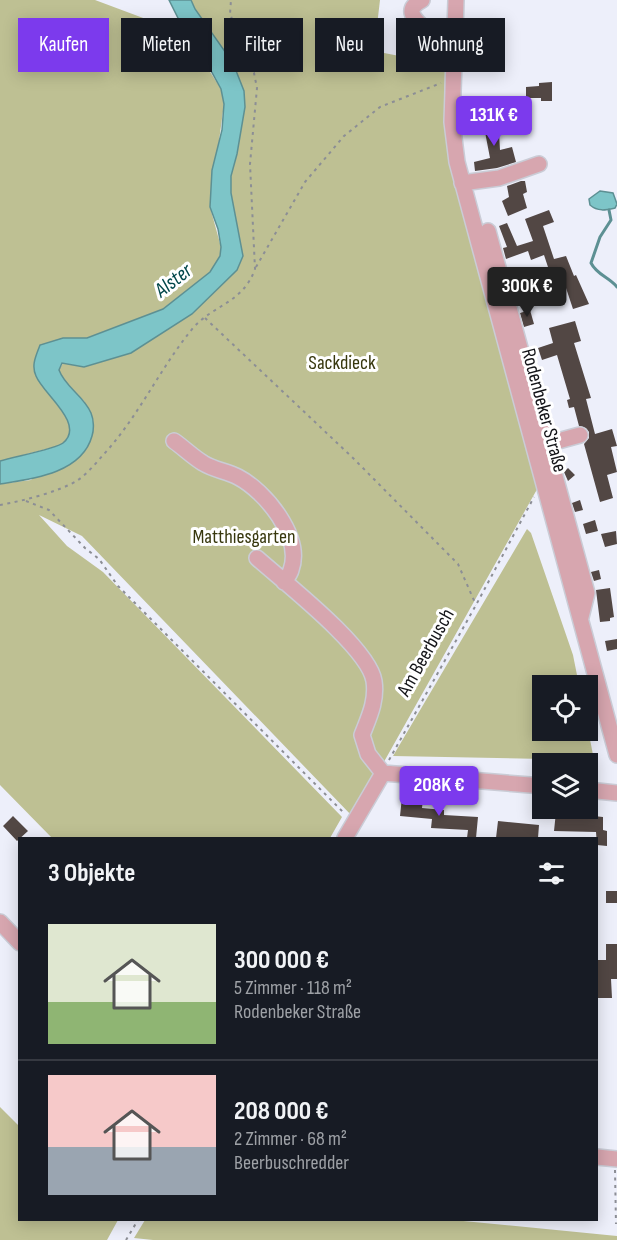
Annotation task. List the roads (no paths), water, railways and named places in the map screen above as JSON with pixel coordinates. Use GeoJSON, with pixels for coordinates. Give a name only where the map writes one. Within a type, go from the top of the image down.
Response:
{"type":"FeatureCollection","features":[{"type":"Feature","properties":{"kind":"street"},"geometry":{"type":"LineString","coordinates":[[413,18],[414,9],[422,0]]}},
{"type":"Feature","properties":{"kind":"street","name":"Rodenbeker Straße"},"geometry":{"type":"LineString","coordinates":[[455,18],[456,0]]}},
{"type":"Feature","properties":{"kind":"street","name":"Rodenbeker Straße"},"geometry":{"type":"LineString","coordinates":[[452,72],[454,142],[462,183],[617,755]]}},
{"type":"Feature","properties":{"kind":"street"},"geometry":{"type":"LineString","coordinates":[[462,183],[499,178],[539,164]]}},
{"type":"Feature","properties":{"kind":"street"},"geometry":{"type":"LineString","coordinates":[[488,231],[587,593],[580,620]]}},
{"type":"Feature","properties":{"kind":"street"},"geometry":{"type":"LineString","coordinates":[[547,444],[580,435]]}},
{"type":"Feature","properties":{"kind":"street"},"geometry":{"type":"LineString","coordinates":[[174,441],[202,463],[220,472],[237,476],[253,487],[285,524],[292,548],[292,569],[284,582]]}},
{"type":"Feature","properties":{"kind":"street"},"geometry":{"type":"LineString","coordinates":[[257,558],[331,624],[360,655],[371,671],[374,682],[374,706],[362,735],[368,754],[383,773],[532,785]]}},
{"type":"Feature","properties":{"kind":"street"},"geometry":{"type":"LineString","coordinates":[[346,837],[383,773]]}},
{"type":"Feature","properties":{"kind":"street"},"geometry":{"type":"LineString","coordinates":[[598,791],[617,793]]}},
{"type":"Feature","properties":{"kind":"street"},"geometry":{"type":"LineString","coordinates":[[0,922],[18,941]]}},
{"type":"Feature","properties":{"kind":"street"},"geometry":{"type":"LineString","coordinates":[[598,1157],[616,1159]]}},
{"type":"Feature","properties":{"kind":"water"},"geometry":{"type":"Polygon","coordinates":[[[169,0],[191,0],[201,18],[178,18],[169,0]]]}},
{"type":"Feature","properties":{"kind":"water"},"geometry":{"type":"Polygon","coordinates":[[[212,33],[224,50],[224,72],[237,72],[244,91],[245,107],[231,176],[231,193],[243,256],[237,270],[192,314],[131,353],[84,367],[62,363],[59,370],[62,376],[84,401],[92,416],[93,431],[87,448],[78,458],[55,472],[27,480],[0,484],[0,461],[59,445],[69,435],[69,427],[61,409],[36,376],[35,360],[40,345],[63,338],[87,338],[163,309],[210,272],[220,256],[218,229],[210,207],[212,170],[222,130],[224,104],[221,89],[212,72],[212,33]]]}},
{"type":"Feature","properties":{"kind":"water"},"geometry":{"type":"Polygon","coordinates":[[[600,191],[613,193],[617,204],[615,208],[599,210],[590,205],[589,199],[600,191]]]}},
{"type":"Feature","properties":{"kind":"waterway"},"geometry":{"type":"LineString","coordinates":[[609,210],[611,220],[600,237],[591,263],[617,287]]}},
{"type":"Feature","properties":{"kind":"water label","name":"Alster"},"geometry":{"type":"Point","coordinates":[173,280]}},
{"type":"Feature","properties":{"kind":"park label","name":"Sackdieck"},"geometry":{"type":"Point","coordinates":[342,362]}},
{"type":"Feature","properties":{"kind":"park label","name":"Matthiesgarten"},"geometry":{"type":"Point","coordinates":[244,536]}}]}
